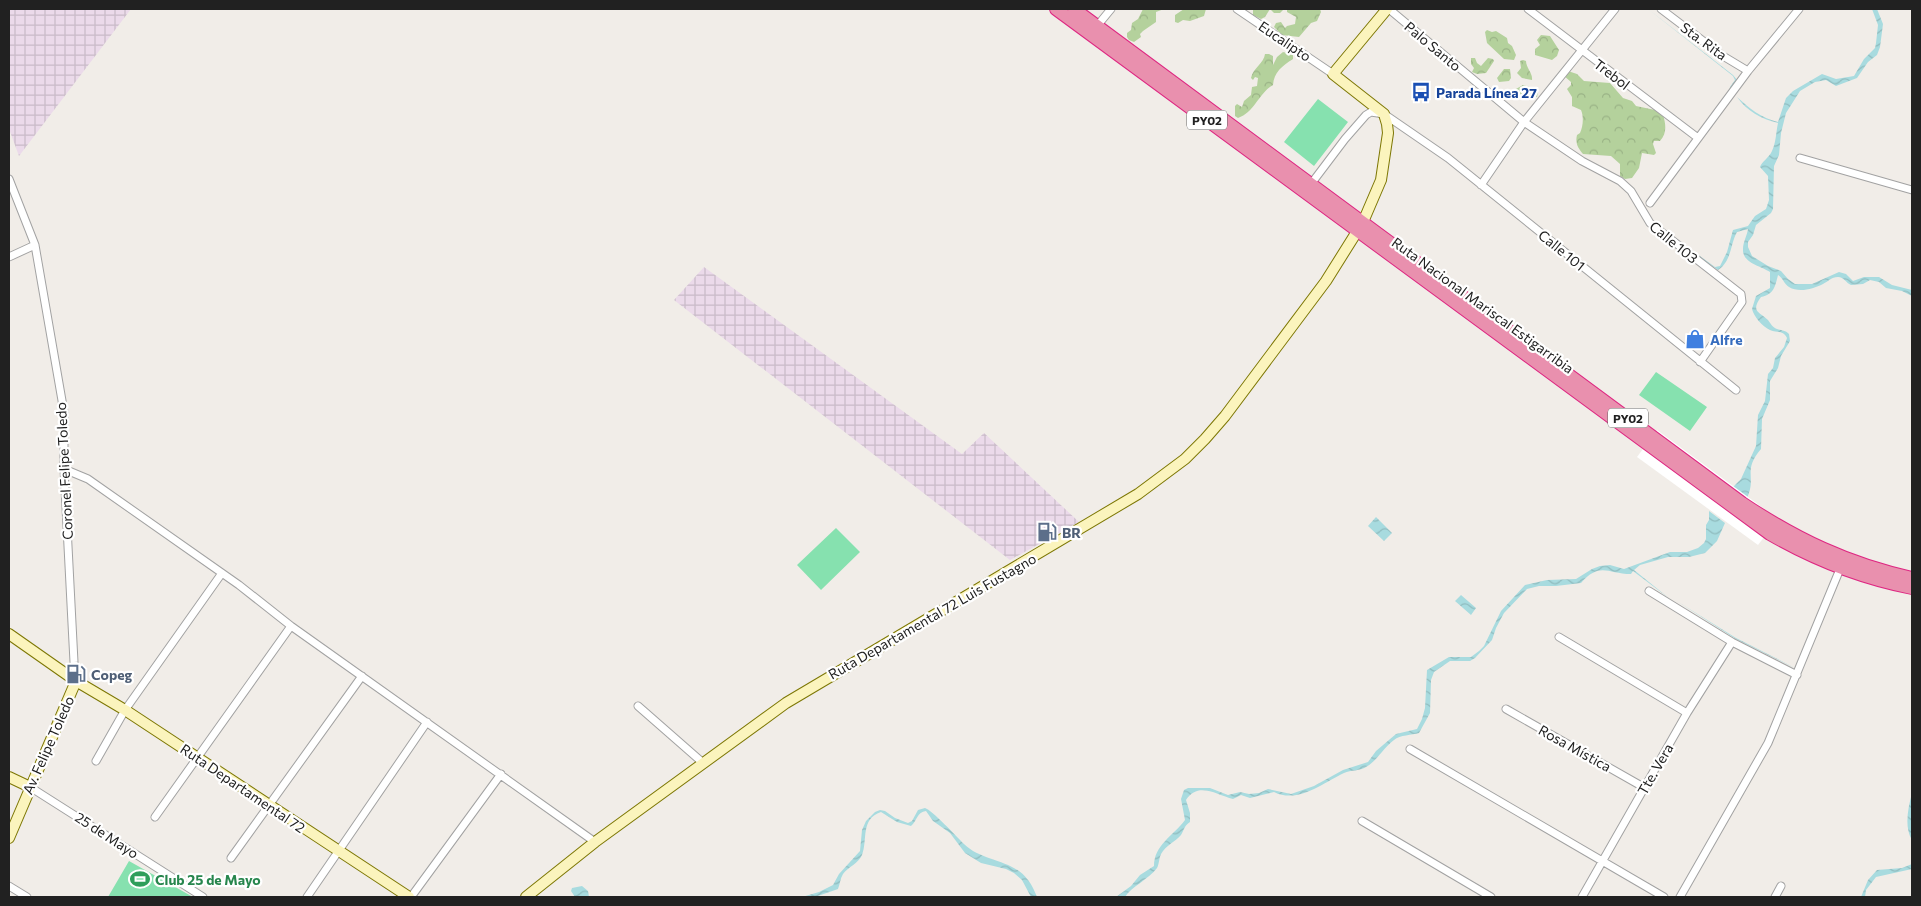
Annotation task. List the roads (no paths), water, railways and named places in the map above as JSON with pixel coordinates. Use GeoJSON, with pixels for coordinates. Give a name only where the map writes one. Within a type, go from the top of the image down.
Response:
{"type":"FeatureCollection","features":[{"type":"Feature","properties":{"kind":"highway","name":"Ruta Nacional Mariscal Estigarribia"},"geometry":{"type":"LineString","coordinates":[[1056,9],[1773,524],[1832,554],[1912,578]]}},
{"type":"Feature","properties":{"kind":"highway","name":"Ruta Nacional Mariscal Estigarribia"},"geometry":{"type":"LineString","coordinates":[[1074,9],[1311,184],[1361,227],[1738,512],[1770,534],[1800,551],[1840,569],[1879,581],[1912,588]]}},
{"type":"Feature","properties":{"kind":"main road"},"geometry":{"type":"LineString","coordinates":[[1384,114],[1333,74],[1388,9]]}},
{"type":"Feature","properties":{"kind":"main road","name":"Ruta Departamental 72 Luis Fustagno"},"geometry":{"type":"LineString","coordinates":[[526,897],[595,842],[786,702],[1138,494],[1185,458],[1225,416],[1256,377],[1326,280],[1361,227],[1381,180],[1388,133],[1384,114]]}},
{"type":"Feature","properties":{"kind":"main road","name":"Ruta Departamental 72"},"geometry":{"type":"LineString","coordinates":[[9,634],[76,681],[126,710],[410,897]]}},
{"type":"Feature","properties":{"kind":"main road","name":"Av. Felipe Toledo"},"geometry":{"type":"LineString","coordinates":[[9,838],[76,681]]}},
{"type":"Feature","properties":{"kind":"main road","name":"25 de Mayo"},"geometry":{"type":"LineString","coordinates":[[9,777],[30,787]]}},
{"type":"Feature","properties":{"kind":"street"},"geometry":{"type":"LineString","coordinates":[[1097,26],[1111,9]]}},
{"type":"Feature","properties":{"kind":"street","name":"Eucalipto"},"geometry":{"type":"LineString","coordinates":[[1237,9],[1333,74]]}},
{"type":"Feature","properties":{"kind":"street","name":"Palo Santo"},"geometry":{"type":"LineString","coordinates":[[1388,9],[1524,122]]}},
{"type":"Feature","properties":{"kind":"street","name":"Trebol"},"geometry":{"type":"LineString","coordinates":[[1528,9],[1698,138]]}},
{"type":"Feature","properties":{"kind":"street"},"geometry":{"type":"LineString","coordinates":[[1481,185],[1524,122],[1580,50],[1615,9]]}},
{"type":"Feature","properties":{"kind":"street","name":"Sta. Rita"},"geometry":{"type":"LineString","coordinates":[[1661,9],[1723,56],[1748,71]]}},
{"type":"Feature","properties":{"kind":"street"},"geometry":{"type":"LineString","coordinates":[[1650,203],[1748,71],[1799,9]]}},
{"type":"Feature","properties":{"kind":"street"},"geometry":{"type":"LineString","coordinates":[[1311,184],[1366,115],[1371,112],[1384,114]]}},
{"type":"Feature","properties":{"kind":"street","name":"Calle 101"},"geometry":{"type":"LineString","coordinates":[[1384,114],[1448,158],[1736,390]]}},
{"type":"Feature","properties":{"kind":"street","name":"Calle 103"},"geometry":{"type":"LineString","coordinates":[[1524,122],[1582,161],[1620,181],[1631,191],[1638,206],[1650,223],[1741,294],[1742,302],[1700,362]]}},
{"type":"Feature","properties":{"kind":"street"},"geometry":{"type":"LineString","coordinates":[[1800,158],[1912,190]]}},
{"type":"Feature","properties":{"kind":"street","name":"Coronel Felipe Toledo"},"geometry":{"type":"LineString","coordinates":[[9,179],[35,245],[64,412],[64,469],[76,681]]}},
{"type":"Feature","properties":{"kind":"street"},"geometry":{"type":"LineString","coordinates":[[9,257],[35,245]]}},
{"type":"Feature","properties":{"kind":"street"},"geometry":{"type":"LineString","coordinates":[[64,469],[88,480],[222,573],[291,626],[595,842]]}},
{"type":"Feature","properties":{"kind":"street"},"geometry":{"type":"LineString","coordinates":[[1680,897],[1768,743],[1840,569]]}},
{"type":"Feature","properties":{"kind":"street"},"geometry":{"type":"LineString","coordinates":[[96,761],[126,710],[222,573]]}},
{"type":"Feature","properties":{"kind":"street"},"geometry":{"type":"LineString","coordinates":[[1649,592],[1732,642],[1797,675]]}},
{"type":"Feature","properties":{"kind":"street"},"geometry":{"type":"LineString","coordinates":[[154,817],[291,626]]}},
{"type":"Feature","properties":{"kind":"street"},"geometry":{"type":"LineString","coordinates":[[1559,637],[1687,713]]}},
{"type":"Feature","properties":{"kind":"street","name":"Tte. Vera"},"geometry":{"type":"LineString","coordinates":[[1582,897],[1687,713],[1732,642]]}},
{"type":"Feature","properties":{"kind":"street"},"geometry":{"type":"LineString","coordinates":[[231,858],[362,676]]}},
{"type":"Feature","properties":{"kind":"street"},"geometry":{"type":"LineString","coordinates":[[638,706],[704,763]]}},
{"type":"Feature","properties":{"kind":"street","name":"Rosa Mística"},"geometry":{"type":"LineString","coordinates":[[1506,709],[1645,788]]}},
{"type":"Feature","properties":{"kind":"street"},"geometry":{"type":"LineString","coordinates":[[307,897],[427,722]]}},
{"type":"Feature","properties":{"kind":"street"},"geometry":{"type":"LineString","coordinates":[[1410,749],[1664,897]]}},
{"type":"Feature","properties":{"kind":"street"},"geometry":{"type":"LineString","coordinates":[[410,897],[501,774]]}},
{"type":"Feature","properties":{"kind":"street","name":"25 de Mayo"},"geometry":{"type":"LineString","coordinates":[[30,787],[203,897]]}},
{"type":"Feature","properties":{"kind":"street"},"geometry":{"type":"LineString","coordinates":[[1362,821],[1491,897]]}},
{"type":"Feature","properties":{"kind":"street"},"geometry":{"type":"LineString","coordinates":[[9,886],[27,897]]}},
{"type":"Feature","properties":{"kind":"street"},"geometry":{"type":"LineString","coordinates":[[1775,897],[1781,886]]}},
{"type":"Feature","properties":{"kind":"water"},"geometry":{"type":"Polygon","coordinates":[[[1648,9],[1733,75],[1737,80],[1729,93],[1730,87],[1735,80],[1733,76],[1648,9]]]}},
{"type":"Feature","properties":{"kind":"water"},"geometry":{"type":"Polygon","coordinates":[[[1872,9],[1877,9],[1883,24],[1877,55],[1868,62],[1857,78],[1836,86],[1826,80],[1815,82],[1800,91],[1786,113],[1781,133],[1779,155],[1774,166],[1773,209],[1771,213],[1756,225],[1753,235],[1748,242],[1748,247],[1752,256],[1768,266],[1781,271],[1795,284],[1812,284],[1839,272],[1846,274],[1853,281],[1864,277],[1879,277],[1892,285],[1912,290],[1912,296],[1902,291],[1886,288],[1879,282],[1870,280],[1863,284],[1851,285],[1838,277],[1806,290],[1797,290],[1787,286],[1778,275],[1773,289],[1769,294],[1761,297],[1756,309],[1774,327],[1789,334],[1790,341],[1770,381],[1770,400],[1762,419],[1761,449],[1752,463],[1751,485],[1747,498],[1732,488],[1741,479],[1756,446],[1758,415],[1765,401],[1768,374],[1773,368],[1775,358],[1784,347],[1787,338],[1782,333],[1770,330],[1764,326],[1756,318],[1752,309],[1756,296],[1770,288],[1770,272],[1753,264],[1746,258],[1743,246],[1748,229],[1737,232],[1726,262],[1718,270],[1674,239],[1715,267],[1720,266],[1727,252],[1733,230],[1748,226],[1755,216],[1766,209],[1769,200],[1768,176],[1760,167],[1771,153],[1778,123],[1755,114],[1737,97],[1751,109],[1778,122],[1786,98],[1793,91],[1822,74],[1836,79],[1854,76],[1864,59],[1875,48],[1878,25],[1872,9]]]}},
{"type":"Feature","properties":{"kind":"water"},"geometry":{"type":"Polygon","coordinates":[[[1709,511],[1725,523],[1717,541],[1705,553],[1689,557],[1668,557],[1640,565],[1634,570],[1670,599],[1633,571],[1631,574],[1599,570],[1588,576],[1581,583],[1539,586],[1527,589],[1504,613],[1492,640],[1475,658],[1470,661],[1450,661],[1434,672],[1431,680],[1430,713],[1419,733],[1397,738],[1374,761],[1364,768],[1344,773],[1319,787],[1301,794],[1292,796],[1274,792],[1250,798],[1241,795],[1233,799],[1208,791],[1196,791],[1186,800],[1190,813],[1190,822],[1181,835],[1163,851],[1157,868],[1125,897],[1116,897],[1131,886],[1140,875],[1154,866],[1157,852],[1161,846],[1185,820],[1181,799],[1184,790],[1188,788],[1210,788],[1228,795],[1240,792],[1249,794],[1259,793],[1268,789],[1291,794],[1314,786],[1343,770],[1368,762],[1376,751],[1396,734],[1417,729],[1425,708],[1427,670],[1449,657],[1471,657],[1479,651],[1484,646],[1501,611],[1525,585],[1547,580],[1576,579],[1600,566],[1610,565],[1624,569],[1670,552],[1687,552],[1698,548],[1706,539],[1709,511]]]}},
{"type":"Feature","properties":{"kind":"water"},"geometry":{"type":"Polygon","coordinates":[[[1376,517],[1392,533],[1384,541],[1368,526],[1376,517]]]}},
{"type":"Feature","properties":{"kind":"water"},"geometry":{"type":"Polygon","coordinates":[[[1461,595],[1476,608],[1471,615],[1455,601],[1461,595]]]}},
{"type":"Feature","properties":{"kind":"water"},"geometry":{"type":"Polygon","coordinates":[[[1675,600],[1736,638],[1797,669],[1736,639],[1675,600]]]}},
{"type":"Feature","properties":{"kind":"water"},"geometry":{"type":"Polygon","coordinates":[[[1912,793],[1912,840],[1907,823],[1912,793]]]}},
{"type":"Feature","properties":{"kind":"water"},"geometry":{"type":"Polygon","coordinates":[[[925,808],[939,818],[971,850],[1006,864],[1022,873],[1031,884],[1037,897],[1031,897],[1022,880],[1014,873],[1006,869],[981,863],[965,853],[950,833],[933,821],[926,811],[919,815],[911,826],[897,822],[881,812],[874,815],[867,825],[862,855],[843,874],[838,889],[815,897],[802,897],[833,885],[839,874],[860,851],[862,830],[866,821],[875,812],[885,811],[895,818],[908,823],[912,821],[918,810],[925,808]]]}},
{"type":"Feature","properties":{"kind":"water"},"geometry":{"type":"Polygon","coordinates":[[[1912,864],[1912,869],[1876,877],[1866,890],[1865,897],[1861,897],[1868,880],[1877,870],[1902,868],[1912,864]]]}},
{"type":"Feature","properties":{"kind":"water"},"geometry":{"type":"Polygon","coordinates":[[[582,886],[588,891],[589,897],[575,897],[571,891],[572,888],[582,886]]]}},
{"type":"Feature","properties":{"kind":"place","name":"Parada Línea 27"},"geometry":{"type":"Point","coordinates":[1421,92]}},
{"type":"Feature","properties":{"kind":"place","name":"Alfre"},"geometry":{"type":"Point","coordinates":[1695,339]}},
{"type":"Feature","properties":{"kind":"place","name":"BR"},"geometry":{"type":"Point","coordinates":[1047,532]}},
{"type":"Feature","properties":{"kind":"place","name":"Copeg"},"geometry":{"type":"Point","coordinates":[76,674]}},
{"type":"Feature","properties":{"kind":"place","name":"Club 25 de Mayo"},"geometry":{"type":"Point","coordinates":[140,879]}}]}
